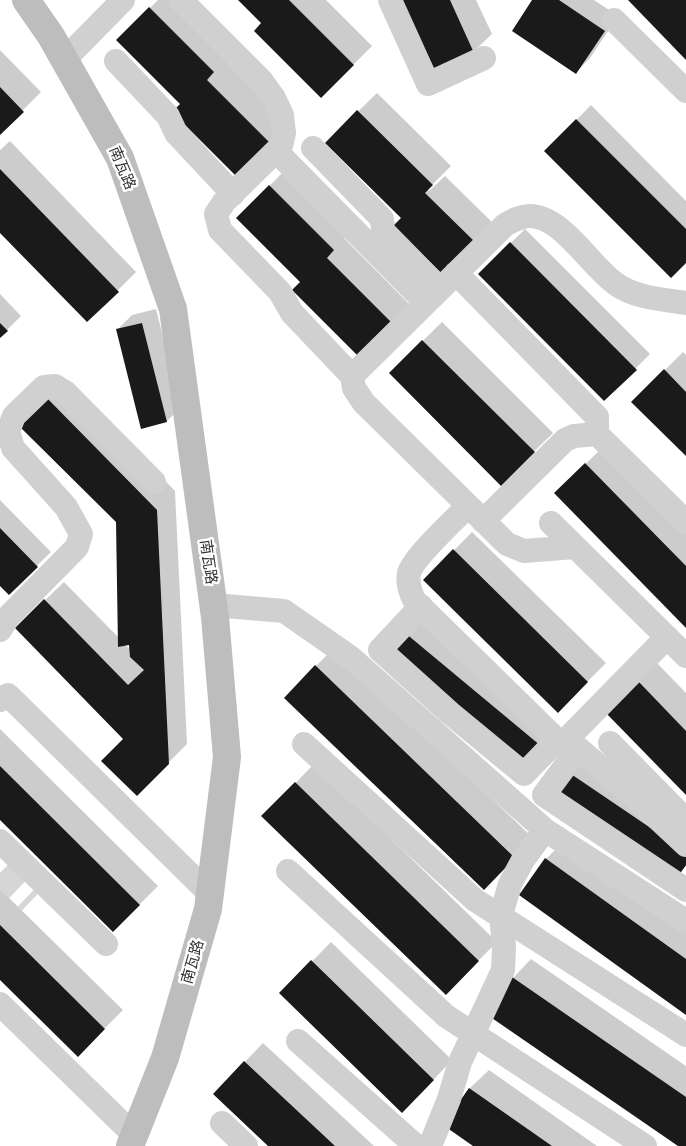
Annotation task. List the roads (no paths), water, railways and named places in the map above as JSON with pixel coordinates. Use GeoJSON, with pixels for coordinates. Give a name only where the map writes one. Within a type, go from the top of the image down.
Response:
{"type":"FeatureCollection","features":[{"type":"Feature","properties":{"kind":"street","name":"南瓦路"},"geometry":{"type":"LineString","coordinates":[[26,0],[51,36],[120,158],[173,310],[214,604],[227,757],[208,909],[165,1058],[132,1141]]}},
{"type":"Feature","properties":{"kind":"street"},"geometry":{"type":"LineString","coordinates":[[181,0],[261,80],[274,98],[282,115],[284,133],[281,146],[224,202],[216,214],[220,230],[280,292],[292,313],[352,376],[354,388],[364,403],[507,544],[524,551],[575,547]]}},
{"type":"Feature","properties":{"kind":"street"},"geometry":{"type":"LineString","coordinates":[[390,0],[428,84],[484,58]]}},
{"type":"Feature","properties":{"kind":"street"},"geometry":{"type":"LineString","coordinates":[[64,60],[113,4]]}},
{"type":"Feature","properties":{"kind":"street"},"geometry":{"type":"LineString","coordinates":[[614,20],[686,91]]}},
{"type":"Feature","properties":{"kind":"street"},"geometry":{"type":"LineString","coordinates":[[116,61],[168,116],[176,133],[233,194]]}},
{"type":"Feature","properties":{"kind":"street"},"geometry":{"type":"LineString","coordinates":[[312,148],[382,219],[383,231],[441,288]]}},
{"type":"Feature","properties":{"kind":"street"},"geometry":{"type":"LineString","coordinates":[[276,151],[597,417],[597,434],[686,522]]}},
{"type":"Feature","properties":{"kind":"street"},"geometry":{"type":"LineString","coordinates":[[352,376],[505,225],[516,218],[530,216],[542,219],[565,233],[604,274],[628,292],[686,303]]}},
{"type":"Feature","properties":{"kind":"street"},"geometry":{"type":"LineString","coordinates":[[3,619],[77,547],[80,534],[66,507],[14,448],[8,431],[14,416],[44,387],[55,386],[65,392],[154,482]]}},
{"type":"Feature","properties":{"kind":"street"},"geometry":{"type":"LineString","coordinates":[[597,434],[574,436],[565,440],[418,558],[409,572],[409,588],[414,600],[567,743],[626,789],[686,845]]}},
{"type":"Feature","properties":{"kind":"street"},"geometry":{"type":"LineString","coordinates":[[551,524],[686,656]]}},
{"type":"Feature","properties":{"kind":"street"},"geometry":{"type":"LineString","coordinates":[[214,604],[284,611],[350,657],[545,830],[686,921]]}},
{"type":"Feature","properties":{"kind":"street"},"geometry":{"type":"LineString","coordinates":[[421,606],[380,650],[450,713],[524,774],[567,743],[667,637]]}},
{"type":"Feature","properties":{"kind":"street"},"geometry":{"type":"LineString","coordinates":[[3,692],[210,894]]}},
{"type":"Feature","properties":{"kind":"street"},"geometry":{"type":"LineString","coordinates":[[567,743],[544,795],[686,890]]}},
{"type":"Feature","properties":{"kind":"street"},"geometry":{"type":"LineString","coordinates":[[610,743],[686,820]]}},
{"type":"Feature","properties":{"kind":"street"},"geometry":{"type":"LineString","coordinates":[[304,744],[475,900],[686,1035]]}},
{"type":"Feature","properties":{"kind":"street"},"geometry":{"type":"LineString","coordinates":[[430,1146],[450,1099],[460,1062],[503,970],[504,947],[500,915],[510,884],[523,860],[545,830]]}},
{"type":"Feature","properties":{"kind":"street"},"geometry":{"type":"LineString","coordinates":[[0,841],[106,944]]}},
{"type":"Feature","properties":{"kind":"street"},"geometry":{"type":"LineString","coordinates":[[288,871],[446,1016],[645,1146]]}},
{"type":"Feature","properties":{"kind":"street"},"geometry":{"type":"LineString","coordinates":[[0,1004],[132,1141]]}},
{"type":"Feature","properties":{"kind":"street"},"geometry":{"type":"LineString","coordinates":[[298,1041],[416,1146]]}},
{"type":"Feature","properties":{"kind":"street"},"geometry":{"type":"LineString","coordinates":[[222,1124],[246,1146]]}},
{"type":"Feature","properties":{"kind":"tunnel"},"geometry":{"type":"LineString","coordinates":[[0,873],[30,902]]}}]}
